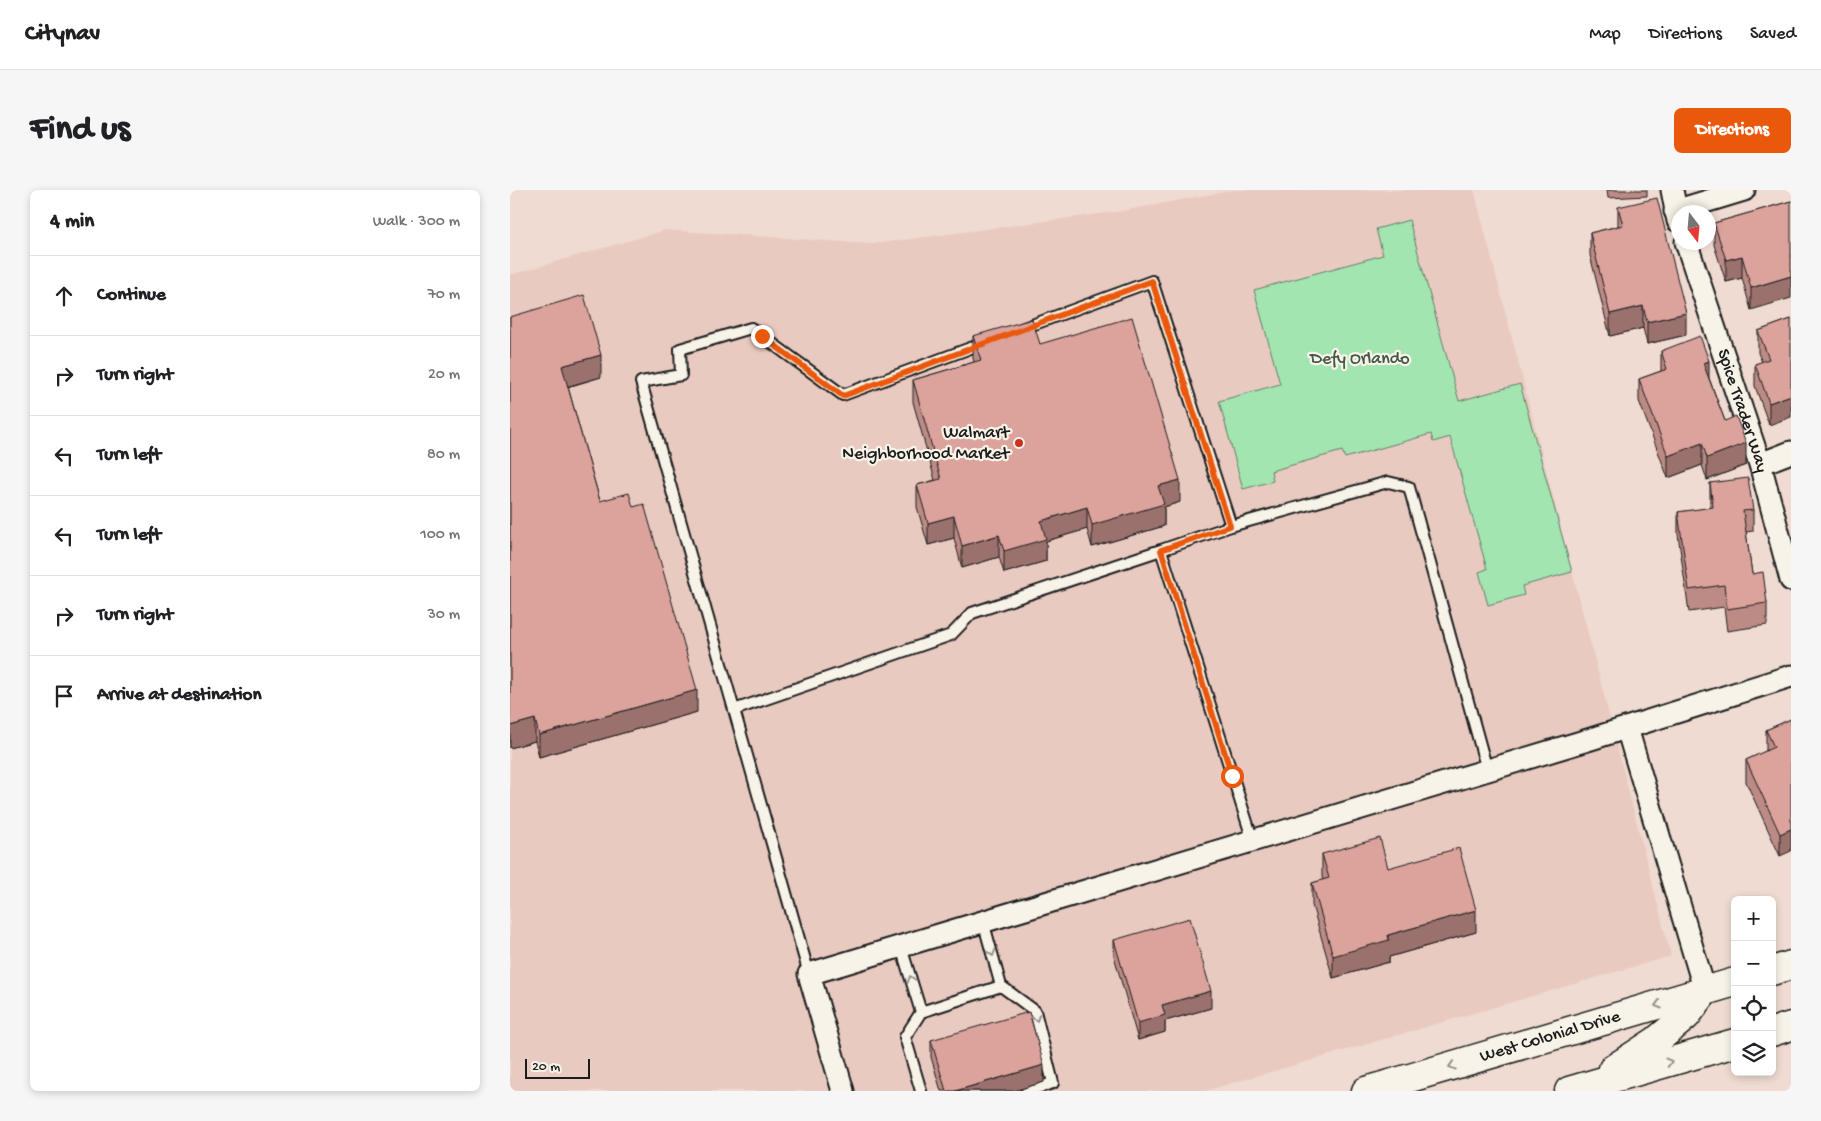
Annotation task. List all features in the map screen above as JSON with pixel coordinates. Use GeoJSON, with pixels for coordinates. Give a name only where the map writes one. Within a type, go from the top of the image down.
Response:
{"type":"FeatureCollection","features":[{"type":"Feature","properties":{"kind":"highway"},"geometry":{"type":"LineString","coordinates":[[1776,970],[1791,965]]}},
{"type":"Feature","properties":{"kind":"highway","name":"West Colonial Drive"},"geometry":{"type":"LineString","coordinates":[[1366,1091],[1731,983]]}},
{"type":"Feature","properties":{"kind":"highway"},"geometry":{"type":"LineString","coordinates":[[1579,1088],[1656,1041],[1686,1016],[1705,991]]}},
{"type":"Feature","properties":{"kind":"highway"},"geometry":{"type":"LineString","coordinates":[[1775,1031],[1791,1026]]}},
{"type":"Feature","properties":{"kind":"highway"},"geometry":{"type":"LineString","coordinates":[[1579,1088],[1731,1044]]}},
{"type":"Feature","properties":{"kind":"street"},"geometry":{"type":"LineString","coordinates":[[1672,190],[1675,205]]}},
{"type":"Feature","properties":{"kind":"street"},"geometry":{"type":"LineString","coordinates":[[1705,205],[1744,190]]}},
{"type":"Feature","properties":{"kind":"street","name":"Spice Trader Way"},"geometry":{"type":"LineString","coordinates":[[1689,250],[1760,464],[1791,580]]}},
{"type":"Feature","properties":{"kind":"street"},"geometry":{"type":"LineString","coordinates":[[1760,464],[1791,452]]}},
{"type":"Feature","properties":{"kind":"street"},"geometry":{"type":"LineString","coordinates":[[843,1091],[809,974],[1627,728],[1791,676]]}},
{"type":"Feature","properties":{"kind":"street"},"geometry":{"type":"LineString","coordinates":[[1627,728],[1705,991]]}},
{"type":"Feature","properties":{"kind":"lane"},"geometry":{"type":"LineString","coordinates":[[1011,333],[1152,281],[1230,526]]}},
{"type":"Feature","properties":{"kind":"lane"},"geometry":{"type":"LineString","coordinates":[[809,974],[641,382],[681,374],[680,349],[752,328],[843,396],[993,340]]}},
{"type":"Feature","properties":{"kind":"lane"},"geometry":{"type":"LineString","coordinates":[[734,710],[951,635],[972,612],[1230,526],[1388,482],[1409,487],[1487,770]]}},
{"type":"Feature","properties":{"kind":"lane"},"geometry":{"type":"LineString","coordinates":[[1161,550],[1253,841]]}},
{"type":"Feature","properties":{"kind":"lane"},"geometry":{"type":"LineString","coordinates":[[983,921],[1001,986],[1035,1011],[1054,1083],[1027,1091]]}},
{"type":"Feature","properties":{"kind":"lane"},"geometry":{"type":"LineString","coordinates":[[901,947],[921,1012]]}},
{"type":"Feature","properties":{"kind":"lane"},"geometry":{"type":"LineString","coordinates":[[921,1091],[905,1036],[921,1012],[1001,986]]}},
{"type":"Feature","properties":{"kind":"shaded area"},"geometry":{"type":"Polygon","coordinates":[[[1234,190],[1474,190],[1671,956],[1205,1091],[510,1091],[510,275],[666,230],[872,244],[1122,211],[1234,190]]]}},
{"type":"Feature","properties":{"kind":"green space","name":"Defy Orlando"},"geometry":{"type":"Polygon","coordinates":[[[1409,220],[1459,401],[1520,384],[1572,572],[1522,586],[1524,595],[1488,605],[1479,572],[1487,569],[1450,437],[1433,442],[1431,434],[1345,458],[1342,451],[1271,471],[1273,481],[1243,489],[1219,401],[1280,384],[1254,290],[1383,255],[1376,229],[1409,220]]]}},
{"type":"Feature","properties":{"kind":"building"},"geometry":{"type":"Polygon","coordinates":[[[1657,198],[1686,313],[1647,322],[1643,306],[1610,314],[1590,233],[1623,225],[1618,207],[1657,198]]]}},
{"type":"Feature","properties":{"kind":"building"},"geometry":{"type":"Polygon","coordinates":[[[1791,201],[1791,276],[1751,288],[1742,256],[1726,260],[1716,229],[1716,222],[1791,201]]]}},
{"type":"Feature","properties":{"kind":"building"},"geometry":{"type":"Polygon","coordinates":[[[584,295],[601,355],[562,366],[600,501],[629,493],[633,507],[644,504],[697,690],[539,735],[535,719],[510,726],[510,317],[584,295]]]}},
{"type":"Feature","properties":{"kind":"building"},"geometry":{"type":"Polygon","coordinates":[[[1132,317],[1180,480],[1158,486],[1164,504],[1092,525],[1087,507],[1041,521],[1046,539],[1004,551],[999,535],[962,546],[954,516],[928,523],[917,485],[941,479],[913,380],[981,360],[973,336],[1032,319],[1040,344],[1132,317]]]}},
{"type":"Feature","properties":{"kind":"building"},"geometry":{"type":"Polygon","coordinates":[[[1791,319],[1791,395],[1769,403],[1755,364],[1769,359],[1758,331],[1791,319]]]}},
{"type":"Feature","properties":{"kind":"building"},"geometry":{"type":"Polygon","coordinates":[[[1700,336],[1709,361],[1703,363],[1725,421],[1736,416],[1746,443],[1707,458],[1702,443],[1668,456],[1639,379],[1667,369],[1661,351],[1700,336]]]}},
{"type":"Feature","properties":{"kind":"building"},"geometry":{"type":"Polygon","coordinates":[[[1748,478],[1753,510],[1743,511],[1752,574],[1763,572],[1767,603],[1727,609],[1724,585],[1689,590],[1678,512],[1713,507],[1710,483],[1748,478]]]}},
{"type":"Feature","properties":{"kind":"building"},"geometry":{"type":"Polygon","coordinates":[[[1791,719],[1791,829],[1780,834],[1746,760],[1774,747],[1766,730],[1791,719]]]}},
{"type":"Feature","properties":{"kind":"building"},"geometry":{"type":"Polygon","coordinates":[[[1380,838],[1388,868],[1459,848],[1476,910],[1388,935],[1389,940],[1333,956],[1312,883],[1329,878],[1322,854],[1380,838]]]}},
{"type":"Feature","properties":{"kind":"building"},"geometry":{"type":"Polygon","coordinates":[[[1190,918],[1211,991],[1162,1005],[1165,1015],[1138,1023],[1114,940],[1190,918]]]}},
{"type":"Feature","properties":{"kind":"building"},"geometry":{"type":"Polygon","coordinates":[[[1029,1012],[1044,1065],[955,1091],[946,1091],[931,1040],[1029,1012]]]}},
{"type":"Feature","properties":{"kind":"place","name":"Walmart Neighborhood Market"},"geometry":{"type":"Point","coordinates":[1019,443]}},
{"type":"Feature","properties":{"kind":"route"},"geometry":{"type":"LineString","coordinates":[[762,336],[843,396],[1152,281],[1230,526],[1161,550],[1232,776]]}}]}
